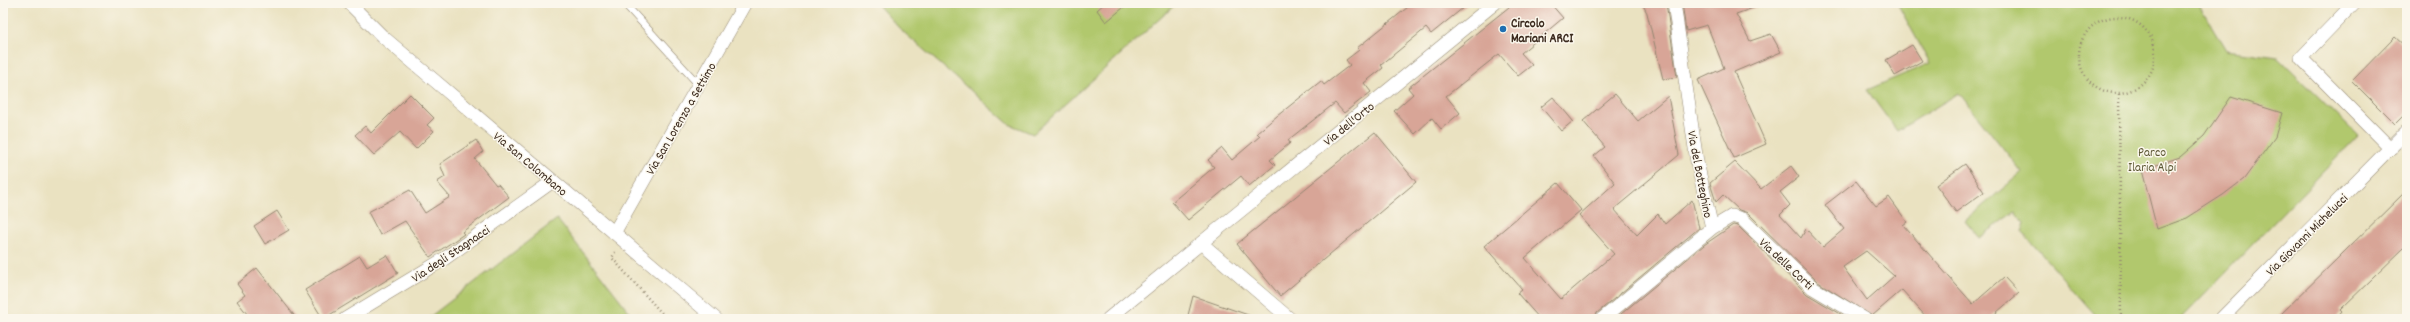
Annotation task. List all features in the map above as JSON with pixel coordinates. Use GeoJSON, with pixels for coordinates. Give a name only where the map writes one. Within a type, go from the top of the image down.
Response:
{"type":"FeatureCollection","features":[{"type":"Feature","properties":{"kind":"street","name":"Via San Colombano"},"geometry":{"type":"LineString","coordinates":[[349,3],[382,36],[716,319]]}},
{"type":"Feature","properties":{"kind":"street","name":"Via San Lorenzo a Settimo"},"geometry":{"type":"LineString","coordinates":[[618,236],[698,85],[745,3]]}},
{"type":"Feature","properties":{"kind":"street","name":"Via del Botteghino"},"geometry":{"type":"LineString","coordinates":[[1602,319],[1712,228],[1697,162],[1674,3]]}},
{"type":"Feature","properties":{"kind":"street"},"geometry":{"type":"LineString","coordinates":[[2354,3],[2300,58],[2391,149]]}},
{"type":"Feature","properties":{"kind":"street","name":"Via dell'Orto"},"geometry":{"type":"LineString","coordinates":[[1201,243],[1490,5]]}},
{"type":"Feature","properties":{"kind":"street","name":"Via Giovanni Michelucci"},"geometry":{"type":"LineString","coordinates":[[2221,319],[2391,149],[2407,131]]}},
{"type":"Feature","properties":{"kind":"street","name":"Via degli Stagnacci"},"geometry":{"type":"LineString","coordinates":[[345,319],[444,259],[553,181]]}},
{"type":"Feature","properties":{"kind":"street","name":"Via delle Corti"},"geometry":{"type":"LineString","coordinates":[[1712,228],[1732,216],[1742,219],[1813,288],[1865,319]]}},
{"type":"Feature","properties":{"kind":"street"},"geometry":{"type":"LineString","coordinates":[[1108,319],[1201,243],[1290,319]]}},
{"type":"Feature","properties":{"kind":"lane"},"geometry":{"type":"LineString","coordinates":[[624,3],[698,85]]}},
{"type":"Feature","properties":{"kind":"path"},"geometry":{"type":"LineString","coordinates":[[2120,17],[2137,23],[2149,36],[2154,47],[2155,60],[2145,80],[2132,90],[2119,93],[2099,89],[2088,81],[2080,67],[2078,57],[2080,44],[2090,28],[2106,18],[2120,17]]}},
{"type":"Feature","properties":{"kind":"path"},"geometry":{"type":"LineString","coordinates":[[2119,93],[2120,319]]}},
{"type":"Feature","properties":{"kind":"path"},"geometry":{"type":"LineString","coordinates":[[618,236],[612,258],[667,319]]}},
{"type":"Feature","properties":{"kind":"green space"},"geometry":{"type":"Polygon","coordinates":[[[876,3],[1177,3],[1033,134],[1009,124],[900,29],[876,3]]]}},
{"type":"Feature","properties":{"kind":"green space","name":"Parco Ilaria Alpi"},"geometry":{"type":"Polygon","coordinates":[[[1897,3],[2198,3],[2226,50],[2278,57],[2358,136],[2180,319],[2099,319],[2022,232],[2025,223],[2015,212],[1979,238],[1965,221],[2022,172],[1959,93],[1897,131],[1867,90],[1930,63],[1897,3]]]}},
{"type":"Feature","properties":{"kind":"green space"},"geometry":{"type":"Polygon","coordinates":[[[557,219],[635,319],[427,319],[557,219]]]}},
{"type":"Feature","properties":{"kind":"building"},"geometry":{"type":"Polygon","coordinates":[[[1105,3],[1129,3],[1106,22],[1097,10],[1105,3]]]}},
{"type":"Feature","properties":{"kind":"building"},"geometry":{"type":"Polygon","coordinates":[[[1413,3],[1469,3],[1431,34],[1426,28],[1381,65],[1383,68],[1364,83],[1371,92],[1344,113],[1335,103],[1288,140],[1290,143],[1270,160],[1275,165],[1249,186],[1241,176],[1188,220],[1172,202],[1214,167],[1208,160],[1222,148],[1232,160],[1260,136],[1257,133],[1277,116],[1321,81],[1324,85],[1350,65],[1346,60],[1359,50],[1357,48],[1413,3]]]}},
{"type":"Feature","properties":{"kind":"building"},"geometry":{"type":"Polygon","coordinates":[[[1514,3],[1550,3],[1563,18],[1521,53],[1532,65],[1518,76],[1499,54],[1446,96],[1460,113],[1441,129],[1432,118],[1415,134],[1394,111],[1413,94],[1408,88],[1514,3]]]}},
{"type":"Feature","properties":{"kind":"building"},"geometry":{"type":"Polygon","coordinates":[[[1642,3],[1666,3],[1677,77],[1663,79],[1647,13],[1642,3]]]}},
{"type":"Feature","properties":{"kind":"building"},"geometry":{"type":"Polygon","coordinates":[[[1682,3],[1762,3],[1762,5],[1736,14],[1750,41],[1771,34],[1781,52],[1734,72],[1766,144],[1734,158],[1698,80],[1724,68],[1707,25],[1686,31],[1682,3]]]}},
{"type":"Feature","properties":{"kind":"building"},"geometry":{"type":"Polygon","coordinates":[[[2395,37],[2407,48],[2407,112],[2395,124],[2352,81],[2395,37]]]}},
{"type":"Feature","properties":{"kind":"building"},"geometry":{"type":"Polygon","coordinates":[[[1912,45],[1922,61],[1895,76],[1886,60],[1912,45]]]}},
{"type":"Feature","properties":{"kind":"building"},"geometry":{"type":"Polygon","coordinates":[[[410,94],[434,118],[427,125],[434,131],[416,149],[400,132],[374,155],[355,135],[365,126],[371,133],[410,94]]]}},
{"type":"Feature","properties":{"kind":"building"},"geometry":{"type":"Polygon","coordinates":[[[1615,94],[1638,121],[1668,96],[1679,155],[1614,209],[1637,235],[1658,214],[1665,224],[1692,200],[1699,228],[1597,313],[1594,319],[1540,319],[1517,293],[1522,289],[1484,246],[1558,183],[1581,210],[1525,258],[1561,299],[1614,254],[1579,215],[1615,183],[1594,156],[1605,147],[1583,121],[1615,94]]]}},
{"type":"Feature","properties":{"kind":"building"},"geometry":{"type":"Polygon","coordinates":[[[1553,97],[1573,121],[1561,131],[1541,107],[1553,97]]]}},
{"type":"Feature","properties":{"kind":"building"},"geometry":{"type":"Polygon","coordinates":[[[2231,97],[2282,113],[2275,137],[2244,179],[2223,195],[2187,218],[2157,229],[2142,170],[2180,157],[2204,136],[2231,97]]]}},
{"type":"Feature","properties":{"kind":"building"},"geometry":{"type":"Polygon","coordinates":[[[1375,132],[1416,182],[1280,296],[1237,244],[1375,132]]]}},
{"type":"Feature","properties":{"kind":"building"},"geometry":{"type":"Polygon","coordinates":[[[476,140],[483,152],[475,159],[496,185],[498,184],[509,197],[462,232],[464,234],[430,257],[405,221],[380,235],[368,212],[410,190],[425,213],[450,197],[437,182],[445,177],[440,164],[476,140]]]}},
{"type":"Feature","properties":{"kind":"building"},"geometry":{"type":"Polygon","coordinates":[[[1735,162],[1761,189],[1791,166],[1799,177],[1780,192],[1790,205],[1780,215],[1801,238],[1806,229],[1823,247],[1844,229],[1825,205],[1856,181],[1876,206],[1889,197],[1907,222],[1903,225],[1973,304],[2004,277],[2019,293],[1989,319],[1928,319],[1902,290],[1872,316],[1818,282],[1748,213],[1739,210],[1723,195],[1716,202],[1710,183],[1735,162]],[[1866,251],[1843,267],[1867,300],[1894,276],[1866,251]]]}},
{"type":"Feature","properties":{"kind":"building"},"geometry":{"type":"Polygon","coordinates":[[[1965,164],[1984,192],[1956,212],[1936,185],[1965,164]]]}},
{"type":"Feature","properties":{"kind":"building"},"geometry":{"type":"Polygon","coordinates":[[[2407,190],[2407,245],[2340,310],[2342,312],[2336,319],[2276,319],[2407,190]]]}},
{"type":"Feature","properties":{"kind":"building"},"geometry":{"type":"Polygon","coordinates":[[[277,211],[289,230],[265,244],[254,226],[277,211]]]}},
{"type":"Feature","properties":{"kind":"building"},"geometry":{"type":"Polygon","coordinates":[[[1733,225],[1738,226],[1807,294],[1849,319],[1615,319],[1704,245],[1733,225]]]}},
{"type":"Feature","properties":{"kind":"building"},"geometry":{"type":"Polygon","coordinates":[[[387,255],[398,273],[323,319],[305,290],[360,256],[367,267],[387,255]]]}},
{"type":"Feature","properties":{"kind":"building"},"geometry":{"type":"Polygon","coordinates":[[[257,268],[297,319],[251,319],[237,301],[245,295],[237,284],[257,268]]]}},
{"type":"Feature","properties":{"kind":"building"},"geometry":{"type":"Polygon","coordinates":[[[1193,296],[1254,317],[1253,319],[1187,319],[1193,296]]]}},
{"type":"Feature","properties":{"kind":"place","name":"Circolo Mariani ARCI"},"geometry":{"type":"Point","coordinates":[1503,29]}}]}
